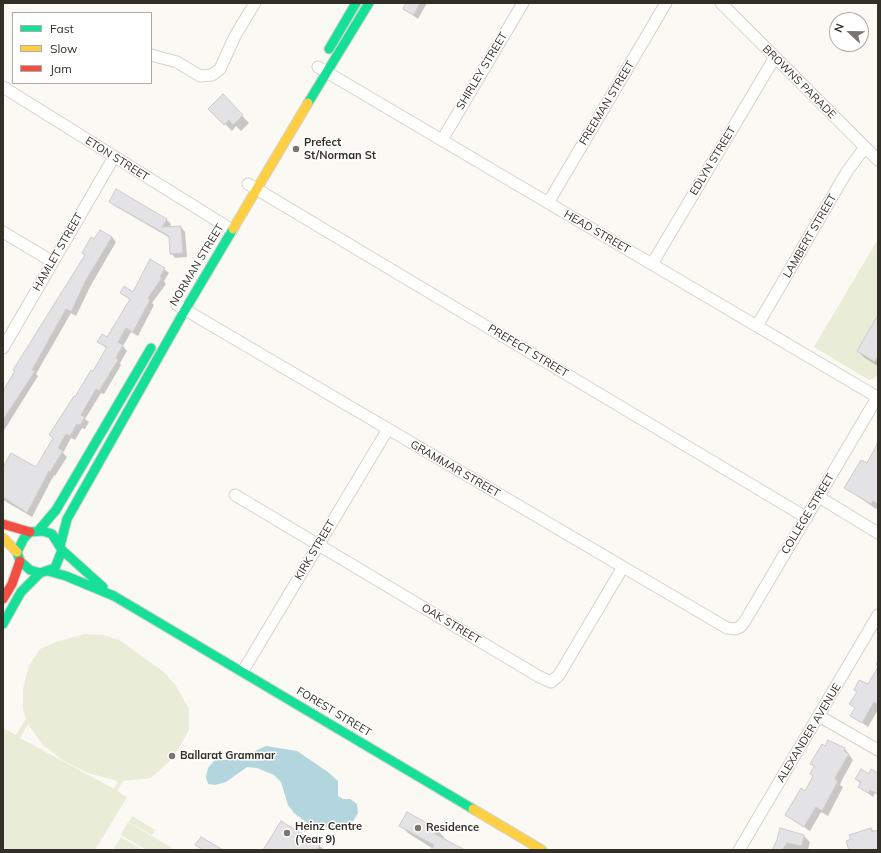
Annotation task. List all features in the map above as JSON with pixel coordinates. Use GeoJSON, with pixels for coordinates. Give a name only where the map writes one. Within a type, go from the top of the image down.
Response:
{"type":"FeatureCollection","features":[{"type":"Feature","properties":{"kind":"main road","name":"NORMAN STREET"},"geometry":{"type":"LineString","coordinates":[[61,548],[67,519],[178,309],[228,228],[248,188],[321,66],[356,3]]}},
{"type":"Feature","properties":{"kind":"main road","name":"NORMAN STREET"},"geometry":{"type":"LineString","coordinates":[[321,66],[369,3]]}},
{"type":"Feature","properties":{"kind":"main road","name":"NORMAN STREET"},"geometry":{"type":"LineString","coordinates":[[228,228],[248,188]]}},
{"type":"Feature","properties":{"kind":"main road"},"geometry":{"type":"LineString","coordinates":[[3,599],[12,584],[18,556],[24,538],[34,532],[56,510],[157,339]]}},
{"type":"Feature","properties":{"kind":"main road"},"geometry":{"type":"LineString","coordinates":[[3,524],[34,532],[43,531],[52,534],[61,548],[58,565],[44,572],[21,592],[3,624]]}},
{"type":"Feature","properties":{"kind":"main road"},"geometry":{"type":"LineString","coordinates":[[3,538],[30,570],[44,572]]}},
{"type":"Feature","properties":{"kind":"main road","name":"FOREST STREET"},"geometry":{"type":"LineString","coordinates":[[61,548],[114,596]]}},
{"type":"Feature","properties":{"kind":"main road","name":"FOREST STREET"},"geometry":{"type":"LineString","coordinates":[[44,572],[66,576],[114,596],[243,671],[542,850]]}},
{"type":"Feature","properties":{"kind":"street"},"geometry":{"type":"LineString","coordinates":[[152,55],[172,60],[200,76],[205,77],[214,74],[221,67],[235,36],[255,3]]}},
{"type":"Feature","properties":{"kind":"street","name":"SHIRLEY STREET"},"geometry":{"type":"LineString","coordinates":[[442,140],[523,3]]}},
{"type":"Feature","properties":{"kind":"street","name":"FREEMAN STREET"},"geometry":{"type":"LineString","coordinates":[[548,203],[666,3]]}},
{"type":"Feature","properties":{"kind":"street","name":"BROWNS PARADE"},"geometry":{"type":"LineString","coordinates":[[721,3],[878,160]]}},
{"type":"Feature","properties":{"kind":"street","name":"EDLYN STREET"},"geometry":{"type":"LineString","coordinates":[[652,264],[775,57]]}},
{"type":"Feature","properties":{"kind":"street","name":"HEAD STREET"},"geometry":{"type":"LineString","coordinates":[[321,66],[548,203],[878,396]]}},
{"type":"Feature","properties":{"kind":"street","name":"ETON STREET"},"geometry":{"type":"LineString","coordinates":[[3,87],[228,228]]}},
{"type":"Feature","properties":{"kind":"street","name":"LAMBERT STREET"},"geometry":{"type":"LineString","coordinates":[[757,326],[846,173],[866,147]]}},
{"type":"Feature","properties":{"kind":"street","name":"HAMLET STREET"},"geometry":{"type":"LineString","coordinates":[[3,348],[114,157]]}},
{"type":"Feature","properties":{"kind":"street","name":"PREFECT STREET"},"geometry":{"type":"LineString","coordinates":[[248,188],[807,518]]}},
{"type":"Feature","properties":{"kind":"street"},"geometry":{"type":"LineString","coordinates":[[3,232],[53,262]]}},
{"type":"Feature","properties":{"kind":"street","name":"GRAMMAR STREET"},"geometry":{"type":"LineString","coordinates":[[178,309],[388,429],[727,628],[735,629]]}},
{"type":"Feature","properties":{"kind":"street","name":"COLLEGE STREET"},"geometry":{"type":"LineString","coordinates":[[735,629],[740,627],[746,620],[878,396]]}},
{"type":"Feature","properties":{"kind":"street","name":"KIRK STREET"},"geometry":{"type":"LineString","coordinates":[[243,671],[317,545],[388,429]]}},
{"type":"Feature","properties":{"kind":"street","name":"OAK STREET"},"geometry":{"type":"LineString","coordinates":[[235,495],[553,685],[623,567]]}},
{"type":"Feature","properties":{"kind":"street"},"geometry":{"type":"LineString","coordinates":[[819,498],[878,533]]}},
{"type":"Feature","properties":{"kind":"street","name":"ALEXANDER AVENUE"},"geometry":{"type":"LineString","coordinates":[[739,850],[878,615]]}},
{"type":"Feature","properties":{"kind":"street"},"geometry":{"type":"LineString","coordinates":[[819,716],[878,750]]}},
{"type":"Feature","properties":{"kind":"green space"},"geometry":{"type":"Polygon","coordinates":[[[878,239],[878,374],[875,378],[869,380],[814,347],[878,239]]]}},
{"type":"Feature","properties":{"kind":"green space"},"geometry":{"type":"Polygon","coordinates":[[[84,634],[104,635],[119,640],[164,672],[176,686],[189,709],[189,730],[174,757],[151,778],[123,781],[117,791],[127,797],[95,850],[3,850],[3,728],[16,735],[26,719],[23,709],[23,689],[29,666],[40,649],[56,642],[84,634]],[[28,724],[20,738],[114,789],[118,781],[88,773],[62,760],[42,744],[28,724]]]}},
{"type":"Feature","properties":{"kind":"green space"},"geometry":{"type":"Polygon","coordinates":[[[132,816],[155,830],[152,835],[129,822],[132,816]]]}},
{"type":"Feature","properties":{"kind":"green space"},"geometry":{"type":"Polygon","coordinates":[[[128,822],[175,850],[146,850],[121,835],[128,822]]]}},
{"type":"Feature","properties":{"kind":"green space"},"geometry":{"type":"Polygon","coordinates":[[[121,837],[143,850],[113,850],[121,837]]]}},
{"type":"Feature","properties":{"kind":"water"},"geometry":{"type":"Polygon","coordinates":[[[266,746],[297,751],[328,772],[338,781],[338,796],[343,799],[350,799],[357,804],[358,813],[353,821],[344,828],[310,825],[294,813],[288,805],[281,782],[274,775],[257,768],[247,767],[226,782],[215,785],[208,784],[206,777],[208,768],[215,760],[235,760],[266,746]]]}},
{"type":"Feature","properties":{"kind":"building"},"geometry":{"type":"Polygon","coordinates":[[[406,3],[420,3],[414,15],[403,9],[406,3]]]}},
{"type":"Feature","properties":{"kind":"building"},"geometry":{"type":"Polygon","coordinates":[[[223,94],[243,115],[233,125],[229,120],[224,125],[208,109],[223,94]]]}},
{"type":"Feature","properties":{"kind":"building"},"geometry":{"type":"Polygon","coordinates":[[[116,189],[167,219],[162,227],[181,226],[183,253],[170,254],[169,236],[109,202],[116,189]]]}},
{"type":"Feature","properties":{"kind":"building"},"geometry":{"type":"Polygon","coordinates":[[[100,230],[112,237],[86,280],[71,312],[66,309],[32,370],[35,371],[3,420],[3,391],[15,371],[13,370],[85,255],[82,253],[91,237],[94,239],[100,230]]]}},
{"type":"Feature","properties":{"kind":"building"},"geometry":{"type":"Polygon","coordinates":[[[150,259],[165,268],[160,277],[162,278],[148,298],[150,300],[133,332],[126,328],[118,342],[123,345],[116,358],[118,360],[99,391],[96,389],[81,415],[85,417],[80,425],[77,424],[70,436],[66,434],[58,448],[63,451],[50,472],[49,471],[27,513],[3,497],[3,467],[11,453],[36,467],[53,438],[49,435],[74,396],[75,397],[91,370],[93,371],[107,347],[97,342],[102,334],[107,337],[130,299],[120,293],[124,286],[133,292],[150,259]]]}},
{"type":"Feature","properties":{"kind":"building"},"geometry":{"type":"Polygon","coordinates":[[[878,315],[878,356],[875,362],[857,351],[878,315]]]}},
{"type":"Feature","properties":{"kind":"building"},"geometry":{"type":"Polygon","coordinates":[[[878,443],[878,504],[873,501],[871,504],[844,488],[861,460],[867,463],[878,443]]]}},
{"type":"Feature","properties":{"kind":"building"},"geometry":{"type":"Polygon","coordinates":[[[878,667],[878,704],[874,702],[862,723],[850,716],[855,708],[849,704],[857,692],[854,690],[859,680],[868,684],[878,667]]]}},
{"type":"Feature","properties":{"kind":"building"},"geometry":{"type":"Polygon","coordinates":[[[828,740],[845,748],[844,751],[849,754],[837,774],[835,779],[838,781],[822,811],[816,807],[804,827],[785,815],[801,788],[805,791],[813,776],[810,774],[814,766],[810,764],[822,744],[825,746],[828,740]]]}},
{"type":"Feature","properties":{"kind":"building"},"geometry":{"type":"Polygon","coordinates":[[[861,769],[869,774],[871,769],[878,773],[878,794],[870,790],[868,793],[858,787],[861,782],[855,779],[861,769]]]}},
{"type":"Feature","properties":{"kind":"building","name":"Residence"},"geometry":{"type":"Polygon","coordinates":[[[407,812],[438,829],[435,834],[465,850],[431,850],[434,845],[399,826],[407,812]]]}},
{"type":"Feature","properties":{"kind":"building","name":"Heinz Centre (Year 9)"},"geometry":{"type":"Polygon","coordinates":[[[281,821],[320,845],[317,850],[263,850],[281,821]]]}},
{"type":"Feature","properties":{"kind":"building"},"geometry":{"type":"Polygon","coordinates":[[[780,828],[804,835],[802,846],[787,843],[782,850],[772,850],[777,840],[780,828]]]}},
{"type":"Feature","properties":{"kind":"building"},"geometry":{"type":"Polygon","coordinates":[[[871,828],[872,832],[878,830],[878,849],[849,850],[846,841],[851,839],[849,835],[871,828]]]}},
{"type":"Feature","properties":{"kind":"building"},"geometry":{"type":"Polygon","coordinates":[[[201,837],[223,850],[203,850],[195,845],[201,837]]]}},
{"type":"Feature","properties":{"kind":"traffic: fast"},"geometry":{"type":"LineString","coordinates":[[329,49],[356,3]]}},
{"type":"Feature","properties":{"kind":"traffic: fast"},"geometry":{"type":"LineString","coordinates":[[308,103],[369,3]]}},
{"type":"Feature","properties":{"kind":"traffic: fast"},"geometry":{"type":"LineString","coordinates":[[60,546],[67,519],[185,310],[233,229]]}},
{"type":"Feature","properties":{"kind":"traffic: fast"},"geometry":{"type":"LineString","coordinates":[[38,531],[56,510],[151,348]]}},
{"type":"Feature","properties":{"kind":"traffic: fast"},"geometry":{"type":"LineString","coordinates":[[43,531],[52,534],[62,550],[55,568],[40,573],[30,570],[20,561],[17,552],[24,538],[30,532],[43,531]]}},
{"type":"Feature","properties":{"kind":"traffic: fast"},"geometry":{"type":"LineString","coordinates":[[62,550],[103,587]]}},
{"type":"Feature","properties":{"kind":"traffic: fast"},"geometry":{"type":"LineString","coordinates":[[48,571],[66,576],[114,596],[473,809]]}},
{"type":"Feature","properties":{"kind":"traffic: fast"},"geometry":{"type":"LineString","coordinates":[[3,624],[21,592],[40,573]]}},
{"type":"Feature","properties":{"kind":"traffic: slow"},"geometry":{"type":"LineString","coordinates":[[233,229],[308,103]]}},
{"type":"Feature","properties":{"kind":"traffic: slow"},"geometry":{"type":"LineString","coordinates":[[3,538],[17,552]]}},
{"type":"Feature","properties":{"kind":"traffic: slow"},"geometry":{"type":"LineString","coordinates":[[473,809],[542,850]]}},
{"type":"Feature","properties":{"kind":"traffic: jam"},"geometry":{"type":"LineString","coordinates":[[3,524],[30,532]]}},
{"type":"Feature","properties":{"kind":"traffic: jam"},"geometry":{"type":"LineString","coordinates":[[3,599],[12,584],[20,561]]}},
{"type":"Feature","properties":{"kind":"place","name":"Prefect St/Norman St"},"geometry":{"type":"Point","coordinates":[296,149]}},
{"type":"Feature","properties":{"kind":"place","name":"Ballarat Grammar"},"geometry":{"type":"Point","coordinates":[172,756]}},
{"type":"Feature","properties":{"kind":"place","name":"Residence"},"geometry":{"type":"Point","coordinates":[418,828]}},
{"type":"Feature","properties":{"kind":"place","name":"Heinz Centre (Year 9)"},"geometry":{"type":"Point","coordinates":[287,833]}}]}
